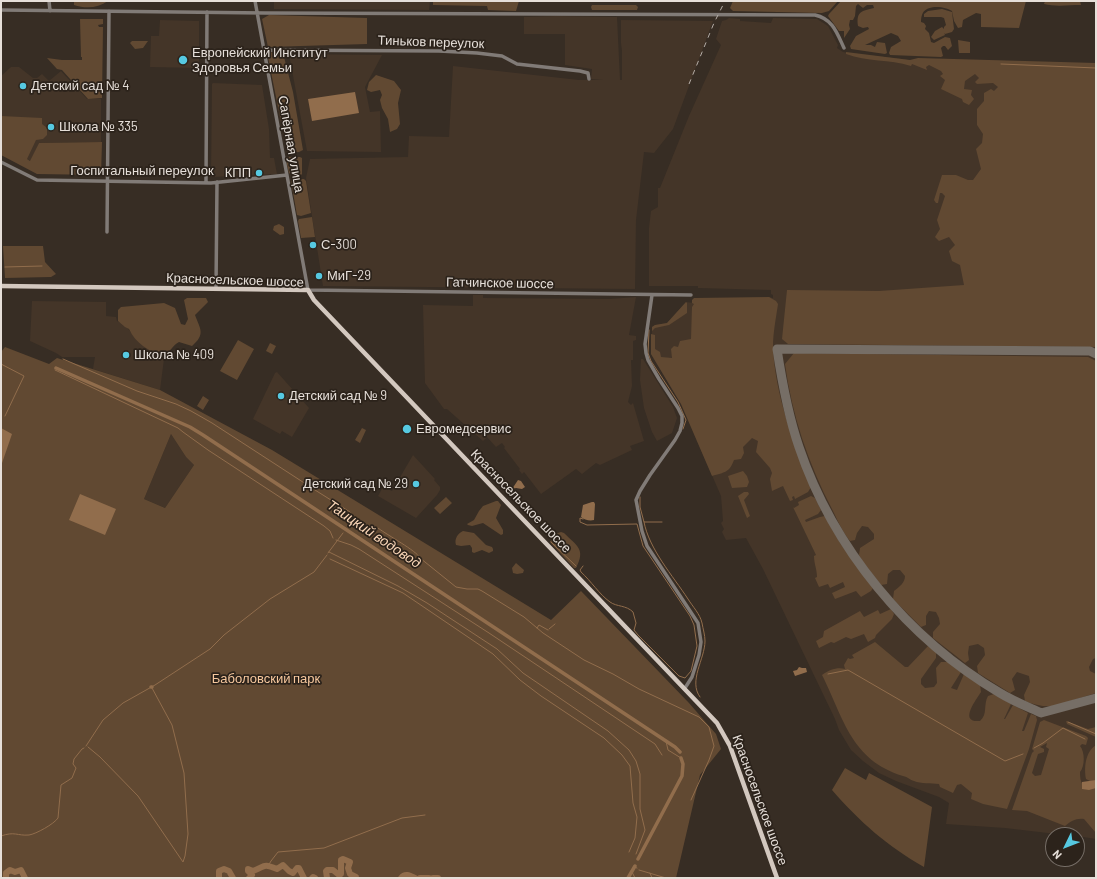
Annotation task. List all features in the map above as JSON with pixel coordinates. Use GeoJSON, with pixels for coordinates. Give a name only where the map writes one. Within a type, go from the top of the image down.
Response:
{"type":"FeatureCollection","features":[{"type":"Feature","properties":{"kind":"main road","name":"Красносельское шоссе"},"geometry":{"type":"LineString","coordinates":[[1,286],[308,290],[314,300],[717,723],[727,738],[777,878]]}},
{"type":"Feature","properties":{"kind":"street"},"geometry":{"type":"LineString","coordinates":[[50,1],[50,11]]}},
{"type":"Feature","properties":{"kind":"street","name":"Сапёрная улица"},"geometry":{"type":"LineString","coordinates":[[255,1],[308,290]]}},
{"type":"Feature","properties":{"kind":"street"},"geometry":{"type":"LineString","coordinates":[[1,10],[257,13],[815,15],[824,17],[830,22],[844,48]]}},
{"type":"Feature","properties":{"kind":"street"},"geometry":{"type":"LineString","coordinates":[[108,232],[107,182],[109,11]]}},
{"type":"Feature","properties":{"kind":"street"},"geometry":{"type":"LineString","coordinates":[[206,182],[207,12]]}},
{"type":"Feature","properties":{"kind":"street","name":"Тиньков переулок"},"geometry":{"type":"LineString","coordinates":[[264,50],[440,51],[477,53],[502,56],[517,64],[580,71],[588,73],[589,79]]}},
{"type":"Feature","properties":{"kind":"street","name":"Госпитальный переулок"},"geometry":{"type":"LineString","coordinates":[[1,162],[37,180],[107,182],[217,182],[286,175]]}},
{"type":"Feature","properties":{"kind":"street"},"geometry":{"type":"LineString","coordinates":[[216,289],[217,182]]}},
{"type":"Feature","properties":{"kind":"street","name":"Гатчинское шоссе"},"geometry":{"type":"LineString","coordinates":[[308,290],[691,296]]}},
{"type":"Feature","properties":{"kind":"street"},"geometry":{"type":"LineString","coordinates":[[652,295],[645,344],[646,353],[648,360],[659,379],[678,408],[682,416],[682,423],[675,440],[650,475],[636,500],[642,531],[647,546],[698,623],[701,642],[699,655],[692,677],[685,688]]}},
{"type":"Feature","properties":{"kind":"shaded area"},"geometry":{"type":"Polygon","coordinates":[[[274,1],[430,1],[429,10],[274,9],[274,1]]]}},
{"type":"Feature","properties":{"kind":"shaded area"},"geometry":{"type":"Polygon","coordinates":[[[524,17],[617,17],[620,80],[622,80],[621,20],[713,21],[673,129],[654,153],[644,152],[636,220],[635,289],[323,286],[306,178],[310,159],[408,157],[409,136],[449,137],[453,66],[579,80],[603,80],[591,79],[592,69],[565,65],[565,34],[524,34],[524,17]]]}},
{"type":"Feature","properties":{"kind":"shaded area"},"geometry":{"type":"Polygon","coordinates":[[[729,18],[740,19],[740,21],[771,23],[773,18],[817,19],[828,26],[838,45],[837,48],[843,52],[1046,80],[1096,75],[1096,839],[1085,837],[1085,827],[1045,827],[1045,833],[946,824],[949,803],[939,797],[879,773],[863,761],[851,750],[839,730],[763,569],[746,538],[726,540],[722,532],[724,529],[721,523],[723,521],[721,496],[681,404],[651,354],[652,327],[667,323],[686,302],[769,301],[769,297],[773,298],[773,295],[771,294],[771,290],[698,288],[698,286],[649,286],[649,228],[651,211],[658,207],[658,188],[660,188],[689,116],[721,45],[716,39],[722,21],[729,18]]]}},
{"type":"Feature","properties":{"kind":"shaded area"},"geometry":{"type":"Polygon","coordinates":[[[160,20],[199,21],[199,68],[150,67],[151,36],[159,36],[160,20]]]}},
{"type":"Feature","properties":{"kind":"shaded area"},"geometry":{"type":"Polygon","coordinates":[[[289,54],[382,55],[365,87],[370,112],[380,111],[381,152],[307,151],[289,54]]]}},
{"type":"Feature","properties":{"kind":"shaded area","name":"Школа № 335"},"geometry":{"type":"Polygon","coordinates":[[[11,67],[19,67],[33,78],[37,78],[42,74],[49,81],[61,71],[87,99],[101,99],[101,142],[39,143],[31,161],[1,147],[1,76],[11,67]]]}},
{"type":"Feature","properties":{"kind":"shaded area"},"geometry":{"type":"Polygon","coordinates":[[[213,83],[262,85],[269,129],[270,158],[274,158],[277,174],[211,177],[213,83]]]}},
{"type":"Feature","properties":{"kind":"shaded area"},"geometry":{"type":"Polygon","coordinates":[[[355,92],[359,113],[312,121],[308,99],[355,92]]]}},
{"type":"Feature","properties":{"kind":"shaded area"},"geometry":{"type":"Polygon","coordinates":[[[473,295],[483,295],[483,298],[610,299],[636,297],[629,335],[636,336],[636,340],[633,341],[633,360],[631,360],[632,386],[628,402],[631,405],[633,403],[644,441],[630,446],[632,450],[600,465],[596,463],[582,474],[576,469],[541,494],[524,472],[522,474],[502,443],[496,447],[487,437],[483,441],[447,409],[444,409],[425,383],[423,305],[473,306],[473,295]]]}},
{"type":"Feature","properties":{"kind":"shaded area"},"geometry":{"type":"Polygon","coordinates":[[[32,301],[106,302],[106,316],[116,317],[117,321],[124,324],[136,338],[148,339],[151,353],[164,359],[160,390],[93,369],[95,357],[62,357],[30,341],[32,301]]]}},
{"type":"Feature","properties":{"kind":"shaded area"},"geometry":{"type":"Polygon","coordinates":[[[641,359],[643,359],[673,407],[677,418],[672,433],[657,441],[652,432],[644,408],[640,380],[641,359]]]}},
{"type":"Feature","properties":{"kind":"shaded area","name":"Детский сад № 9"},"geometry":{"type":"Polygon","coordinates":[[[277,372],[309,408],[292,437],[282,431],[280,434],[253,419],[275,373],[277,372]]]}},
{"type":"Feature","properties":{"kind":"shaded area"},"geometry":{"type":"Polygon","coordinates":[[[1,428],[12,434],[1,466],[1,428]]]}},
{"type":"Feature","properties":{"kind":"shaded area"},"geometry":{"type":"Polygon","coordinates":[[[171,434],[186,457],[194,465],[165,508],[144,499],[171,434]]]}},
{"type":"Feature","properties":{"kind":"shaded area","name":"Детский сад № 29"},"geometry":{"type":"Polygon","coordinates":[[[413,455],[435,479],[434,480],[440,487],[437,495],[416,518],[378,496],[383,487],[392,491],[413,455]]]}},
{"type":"Feature","properties":{"kind":"shaded area"},"geometry":{"type":"Polygon","coordinates":[[[518,480],[521,481],[525,487],[522,489],[512,489],[518,480]]]}},
{"type":"Feature","properties":{"kind":"shaded area"},"geometry":{"type":"Polygon","coordinates":[[[80,494],[116,509],[105,535],[69,520],[80,494]]]}},
{"type":"Feature","properties":{"kind":"shaded area"},"geometry":{"type":"Polygon","coordinates":[[[592,502],[595,504],[594,520],[584,519],[581,517],[583,505],[592,502]]]}},
{"type":"Feature","properties":{"kind":"shaded area"},"geometry":{"type":"Polygon","coordinates":[[[799,667],[806,668],[807,672],[795,676],[793,671],[797,670],[799,667]]]}},
{"type":"Feature","properties":{"kind":"shaded area"},"geometry":{"type":"Polygon","coordinates":[[[1096,780],[1096,788],[1089,790],[1082,789],[1082,782],[1096,780]]]}},
{"type":"Feature","properties":{"kind":"green space"},"geometry":{"type":"Polygon","coordinates":[[[74,1],[108,1],[96,6],[83,7],[74,5],[74,1]]]}},
{"type":"Feature","properties":{"kind":"green space"},"geometry":{"type":"Polygon","coordinates":[[[433,1],[519,1],[516,11],[488,10],[487,6],[433,5],[433,1]]]}},
{"type":"Feature","properties":{"kind":"green space"},"geometry":{"type":"Polygon","coordinates":[[[733,1],[838,1],[829,11],[822,13],[733,11],[730,8],[733,1]]]}},
{"type":"Feature","properties":{"kind":"green space"},"geometry":{"type":"Polygon","coordinates":[[[841,1],[1026,1],[1019,28],[981,27],[981,14],[976,13],[963,20],[962,27],[958,28],[954,21],[952,11],[949,9],[936,7],[927,9],[922,15],[921,22],[926,26],[925,29],[929,33],[931,42],[934,43],[945,37],[950,38],[952,46],[948,50],[945,46],[941,48],[943,56],[941,57],[890,55],[889,53],[891,47],[901,41],[898,36],[891,33],[865,45],[875,47],[877,42],[885,43],[887,53],[885,54],[851,49],[850,46],[856,36],[869,29],[868,27],[863,28],[858,26],[859,15],[863,11],[874,8],[873,5],[867,5],[863,8],[858,4],[856,6],[855,16],[853,20],[850,20],[850,29],[844,38],[844,31],[839,31],[828,16],[841,1]]]}},
{"type":"Feature","properties":{"kind":"green space"},"geometry":{"type":"Polygon","coordinates":[[[1045,1],[1080,1],[1081,5],[1062,6],[1044,4],[1045,1]]]}},
{"type":"Feature","properties":{"kind":"green space"},"geometry":{"type":"Polygon","coordinates":[[[592,5],[636,5],[638,7],[637,10],[592,10],[592,5]]]}},
{"type":"Feature","properties":{"kind":"green space"},"geometry":{"type":"Polygon","coordinates":[[[942,9],[952,12],[954,29],[952,32],[944,33],[945,35],[934,40],[931,37],[935,31],[942,27],[944,29],[946,25],[944,18],[924,17],[924,14],[928,11],[942,9]]]}},
{"type":"Feature","properties":{"kind":"green space"},"geometry":{"type":"Polygon","coordinates":[[[269,15],[367,18],[367,44],[268,47],[262,19],[269,15]]]}},
{"type":"Feature","properties":{"kind":"green space"},"geometry":{"type":"Polygon","coordinates":[[[80,19],[103,19],[103,24],[98,25],[99,27],[103,27],[102,98],[88,99],[62,70],[57,69],[47,58],[82,60],[80,19]]]}},
{"type":"Feature","properties":{"kind":"green space"},"geometry":{"type":"Polygon","coordinates":[[[958,40],[970,42],[970,53],[959,53],[958,40]]]}},
{"type":"Feature","properties":{"kind":"green space"},"geometry":{"type":"Polygon","coordinates":[[[132,41],[148,41],[143,48],[135,49],[130,43],[132,41]]]}},
{"type":"Feature","properties":{"kind":"green space"},"geometry":{"type":"Polygon","coordinates":[[[267,52],[283,53],[293,92],[303,150],[299,152],[287,152],[267,52]]]}},
{"type":"Feature","properties":{"kind":"green space"},"geometry":{"type":"Polygon","coordinates":[[[846,52],[910,60],[918,58],[1096,63],[1096,347],[788,344],[782,339],[787,290],[879,291],[964,285],[960,265],[952,261],[949,251],[955,245],[949,237],[939,241],[935,237],[940,229],[937,220],[945,196],[940,193],[938,203],[934,200],[942,175],[956,175],[968,180],[973,180],[981,169],[976,149],[982,143],[983,134],[977,125],[977,109],[984,101],[984,93],[991,89],[994,91],[998,87],[993,83],[977,84],[975,82],[979,78],[975,74],[965,81],[964,89],[972,90],[971,95],[974,99],[969,105],[963,102],[962,99],[941,89],[945,80],[940,76],[943,74],[941,71],[929,65],[926,67],[927,70],[912,64],[911,66],[895,62],[854,57],[846,54],[846,52]]]}},
{"type":"Feature","properties":{"kind":"green space"},"geometry":{"type":"Polygon","coordinates":[[[376,75],[394,81],[401,90],[398,103],[400,124],[397,129],[390,132],[388,119],[382,108],[380,100],[382,95],[380,90],[371,92],[367,90],[369,82],[376,75]]]}},
{"type":"Feature","properties":{"kind":"green space"},"geometry":{"type":"Polygon","coordinates":[[[1,116],[42,118],[42,124],[47,128],[47,135],[43,139],[36,140],[27,159],[30,161],[39,143],[102,142],[101,175],[37,174],[1,155],[1,116]]]}},
{"type":"Feature","properties":{"kind":"green space"},"geometry":{"type":"Polygon","coordinates":[[[288,157],[302,158],[301,175],[293,176],[289,173],[286,160],[288,157]]]}},
{"type":"Feature","properties":{"kind":"green space"},"geometry":{"type":"Polygon","coordinates":[[[292,179],[304,179],[306,181],[311,213],[301,216],[297,215],[291,181],[292,179]]]}},
{"type":"Feature","properties":{"kind":"green space"},"geometry":{"type":"Polygon","coordinates":[[[312,217],[315,237],[301,238],[298,221],[299,219],[312,217]]]}},
{"type":"Feature","properties":{"kind":"green space"},"geometry":{"type":"Polygon","coordinates":[[[279,224],[284,227],[284,234],[280,235],[273,230],[274,226],[279,224]]]}},
{"type":"Feature","properties":{"kind":"green space"},"geometry":{"type":"Polygon","coordinates":[[[3,246],[43,246],[45,262],[56,274],[51,277],[5,278],[3,246]]]}},
{"type":"Feature","properties":{"kind":"green space"},"geometry":{"type":"Polygon","coordinates":[[[769,297],[778,304],[773,347],[777,383],[786,419],[811,487],[808,492],[795,499],[794,496],[792,497],[793,500],[790,501],[783,486],[772,491],[770,479],[772,473],[770,468],[756,452],[758,441],[752,438],[743,447],[744,453],[741,459],[734,460],[728,470],[723,473],[712,476],[681,404],[651,354],[651,334],[655,335],[655,349],[660,352],[661,357],[672,358],[671,349],[674,346],[678,347],[680,341],[691,339],[692,307],[694,304],[692,303],[692,300],[694,298],[769,297]]]}},
{"type":"Feature","properties":{"kind":"green space"},"geometry":{"type":"Polygon","coordinates":[[[187,298],[206,298],[208,302],[195,315],[201,331],[199,338],[192,346],[179,342],[163,357],[152,352],[139,343],[129,329],[118,321],[118,310],[121,307],[164,303],[175,308],[181,324],[185,325],[188,319],[184,300],[187,298]]]}},
{"type":"Feature","properties":{"kind":"green space"},"geometry":{"type":"Polygon","coordinates":[[[686,302],[687,313],[669,325],[655,328],[652,331],[652,327],[655,325],[667,323],[686,302]]]}},
{"type":"Feature","properties":{"kind":"green space"},"geometry":{"type":"Polygon","coordinates":[[[238,340],[254,349],[237,380],[220,371],[238,340]]]}},
{"type":"Feature","properties":{"kind":"green space"},"geometry":{"type":"Polygon","coordinates":[[[270,343],[276,346],[272,354],[266,351],[270,343]]]}},
{"type":"Feature","properties":{"kind":"green space","name":"Баболовский парк"},"geometry":{"type":"Polygon","coordinates":[[[5,347],[49,364],[57,358],[160,390],[272,450],[551,620],[581,591],[689,703],[716,734],[721,749],[700,775],[676,878],[1,878],[1,352],[5,347]],[[171,434],[144,499],[165,508],[194,465],[186,457],[171,434]]]}},
{"type":"Feature","properties":{"kind":"green space"},"geometry":{"type":"Polygon","coordinates":[[[794,353],[1088,357],[1096,361],[1096,658],[1093,659],[1089,667],[1090,671],[1096,674],[1096,693],[1054,706],[1032,704],[1025,701],[1024,695],[1030,682],[1029,676],[1017,672],[1012,679],[1015,690],[1010,693],[978,673],[977,666],[985,655],[984,648],[978,644],[969,646],[969,660],[965,663],[933,638],[933,632],[940,624],[936,612],[929,611],[926,616],[926,625],[921,627],[893,599],[894,591],[903,583],[905,576],[900,570],[893,570],[888,574],[887,584],[881,585],[859,555],[860,548],[874,539],[874,534],[868,527],[862,526],[857,533],[855,540],[850,541],[823,492],[808,456],[792,402],[785,364],[794,353]]]}},
{"type":"Feature","properties":{"kind":"green space"},"geometry":{"type":"Polygon","coordinates":[[[203,396],[209,400],[203,410],[197,406],[203,396]]]}},
{"type":"Feature","properties":{"kind":"green space"},"geometry":{"type":"Polygon","coordinates":[[[362,428],[366,430],[360,443],[355,440],[362,428]]]}},
{"type":"Feature","properties":{"kind":"green space"},"geometry":{"type":"Polygon","coordinates":[[[743,471],[749,482],[747,487],[732,488],[728,476],[743,471]]]}},
{"type":"Feature","properties":{"kind":"green space"},"geometry":{"type":"Polygon","coordinates":[[[744,492],[748,492],[749,494],[744,500],[750,516],[747,518],[738,496],[744,492]]]}},
{"type":"Feature","properties":{"kind":"green space"},"geometry":{"type":"Polygon","coordinates":[[[811,496],[815,498],[821,510],[818,514],[805,520],[806,522],[825,516],[840,543],[873,588],[861,597],[856,591],[835,599],[832,593],[845,587],[843,582],[830,588],[828,584],[819,587],[815,578],[817,577],[817,574],[814,556],[816,555],[793,507],[794,508],[799,505],[798,502],[811,496]]]}},
{"type":"Feature","properties":{"kind":"green space"},"geometry":{"type":"Polygon","coordinates":[[[446,497],[452,503],[440,514],[434,508],[446,497]]]}},
{"type":"Feature","properties":{"kind":"green space"},"geometry":{"type":"Polygon","coordinates":[[[498,501],[501,505],[496,518],[503,530],[503,534],[501,535],[483,523],[472,526],[467,524],[474,520],[483,506],[498,501]]]}},
{"type":"Feature","properties":{"kind":"green space"},"geometry":{"type":"Polygon","coordinates":[[[463,531],[474,533],[486,545],[492,547],[493,551],[489,553],[482,550],[474,553],[472,552],[470,545],[456,545],[457,536],[463,531]]]}},
{"type":"Feature","properties":{"kind":"green space"},"geometry":{"type":"Polygon","coordinates":[[[558,533],[564,533],[579,548],[580,556],[576,568],[574,568],[550,542],[558,533]]]}},
{"type":"Feature","properties":{"kind":"green space"},"geometry":{"type":"Polygon","coordinates":[[[516,563],[524,570],[523,573],[513,573],[512,568],[516,563]]]}},
{"type":"Feature","properties":{"kind":"green space"},"geometry":{"type":"Polygon","coordinates":[[[891,609],[894,614],[892,619],[876,635],[875,638],[868,642],[864,634],[851,639],[846,637],[819,648],[816,641],[823,637],[824,631],[860,611],[864,617],[878,610],[880,614],[891,609]]]}},
{"type":"Feature","properties":{"kind":"green space"},"geometry":{"type":"Polygon","coordinates":[[[875,642],[905,667],[908,667],[928,646],[936,652],[936,658],[921,679],[921,684],[925,688],[934,687],[937,683],[936,668],[941,662],[948,662],[961,672],[951,688],[957,690],[964,674],[980,685],[981,692],[970,710],[969,715],[974,721],[980,721],[985,712],[988,696],[994,694],[1011,704],[1004,719],[1013,705],[1028,713],[1022,731],[1024,731],[1031,714],[1036,716],[1037,720],[1029,749],[1007,809],[983,804],[971,799],[972,793],[961,784],[957,785],[953,793],[940,787],[939,784],[913,781],[885,769],[860,749],[851,736],[822,675],[833,669],[845,669],[844,665],[848,658],[854,658],[852,655],[875,642]]]}},
{"type":"Feature","properties":{"kind":"green space"},"geometry":{"type":"Polygon","coordinates":[[[1044,720],[1088,738],[1086,745],[1082,744],[1080,746],[1084,759],[1080,776],[1083,785],[1088,787],[1096,787],[1096,833],[1084,819],[1074,820],[1065,826],[1027,811],[1012,810],[1034,751],[1032,749],[1040,722],[1044,720]],[[1047,743],[1040,747],[1044,749],[1044,752],[1038,754],[1032,773],[1035,776],[1041,775],[1049,749],[1046,747],[1047,743]]]}},
{"type":"Feature","properties":{"kind":"green space"},"geometry":{"type":"Polygon","coordinates":[[[1066,721],[1088,729],[1096,727],[1096,737],[1067,724],[1066,721]]]}},
{"type":"Feature","properties":{"kind":"green space"},"geometry":{"type":"Polygon","coordinates":[[[1096,745],[1096,782],[1092,782],[1086,779],[1085,765],[1087,756],[1096,745]]]}},
{"type":"Feature","properties":{"kind":"green space"},"geometry":{"type":"Polygon","coordinates":[[[845,768],[866,780],[869,773],[932,807],[924,867],[898,851],[875,833],[853,813],[832,790],[845,768]]]}},
{"type":"Feature","properties":{"kind":"waterway"},"geometry":{"type":"LineString","coordinates":[[1001,64],[1096,68]]}},
{"type":"Feature","properties":{"kind":"waterway"},"geometry":{"type":"LineString","coordinates":[[5,267],[42,266]]}},
{"type":"Feature","properties":{"kind":"waterway"},"geometry":{"type":"LineString","coordinates":[[649,330],[648,353],[651,361],[678,402],[686,420],[683,429]]}},
{"type":"Feature","properties":{"kind":"waterway"},"geometry":{"type":"LineString","coordinates":[[63,359],[137,391],[176,404],[191,411],[312,488]]}},
{"type":"Feature","properties":{"kind":"waterway"},"geometry":{"type":"LineString","coordinates":[[1,364],[24,376],[5,416]]}},
{"type":"Feature","properties":{"kind":"waterway","name":"Таицкий водовод"},"geometry":{"type":"LineString","coordinates":[[56,368],[190,427],[675,747],[680,752]]}},
{"type":"Feature","properties":{"kind":"waterway"},"geometry":{"type":"LineString","coordinates":[[55,370],[178,428],[208,450],[324,526],[330,531],[333,538]]}},
{"type":"Feature","properties":{"kind":"waterway"},"geometry":{"type":"LineString","coordinates":[[315,490],[350,512],[352,521],[349,526]]}},
{"type":"Feature","properties":{"kind":"waterway"},"geometry":{"type":"LineString","coordinates":[[640,497],[640,507],[644,522],[662,522]]}},
{"type":"Feature","properties":{"kind":"waterway"},"geometry":{"type":"LineString","coordinates":[[583,519],[580,518],[580,522],[587,525],[637,524],[643,546],[690,616],[694,625],[697,646],[691,671],[685,678],[679,676],[634,630],[636,623],[633,612],[627,608],[613,604],[606,599],[581,572],[580,570],[583,566]]}},
{"type":"Feature","properties":{"kind":"waterway"},"geometry":{"type":"LineString","coordinates":[[352,521],[374,527],[376,529],[378,528],[413,551],[456,587],[478,589],[482,591],[524,617],[543,633],[584,660],[639,689],[699,717],[709,727],[714,746],[691,800]]}},
{"type":"Feature","properties":{"kind":"waterway"},"geometry":{"type":"LineString","coordinates":[[644,522],[656,552],[701,620],[705,641],[696,677],[697,691],[700,697]]}},
{"type":"Feature","properties":{"kind":"waterway"},"geometry":{"type":"LineString","coordinates":[[328,553],[343,533]]}},
{"type":"Feature","properties":{"kind":"waterway"},"geometry":{"type":"LineString","coordinates":[[336,540],[359,549],[489,633],[655,744],[662,755]]}},
{"type":"Feature","properties":{"kind":"waterway"},"geometry":{"type":"LineString","coordinates":[[551,542],[576,566]]}},
{"type":"Feature","properties":{"kind":"waterway"},"geometry":{"type":"LineString","coordinates":[[329,552],[398,586],[427,603],[497,649],[523,673],[608,731],[629,750],[636,761],[640,774],[640,809],[645,830],[636,854]]}},
{"type":"Feature","properties":{"kind":"waterway"},"geometry":{"type":"LineString","coordinates":[[86,746],[103,720],[123,703],[155,685],[210,649],[224,635],[270,599],[314,572],[327,555]]}},
{"type":"Feature","properties":{"kind":"waterway"},"geometry":{"type":"LineString","coordinates":[[330,559],[403,593],[493,654],[520,680],[541,696],[604,738],[622,755],[630,766],[633,803],[637,817],[635,838],[629,852]]}},
{"type":"Feature","properties":{"kind":"waterway"},"geometry":{"type":"LineString","coordinates":[[549,629],[555,624]]}},
{"type":"Feature","properties":{"kind":"waterway"},"geometry":{"type":"LineString","coordinates":[[537,628],[539,625],[548,630]]}},
{"type":"Feature","properties":{"kind":"waterway"},"geometry":{"type":"LineString","coordinates":[[828,674],[848,670],[1005,761],[1023,754]]}},
{"type":"Feature","properties":{"kind":"waterway"},"geometry":{"type":"LineString","coordinates":[[88,747],[100,757],[138,796],[183,862],[188,834],[184,773],[172,725],[152,688]]}},
{"type":"Feature","properties":{"kind":"waterway"},"geometry":{"type":"LineString","coordinates":[[1068,722],[1096,734]]}},
{"type":"Feature","properties":{"kind":"waterway"},"geometry":{"type":"LineString","coordinates":[[1034,748],[1063,728],[1085,739]]}},
{"type":"Feature","properties":{"kind":"waterway","name":"Таицкий водовод"},"geometry":{"type":"LineString","coordinates":[[666,741],[668,750],[681,758]]}},
{"type":"Feature","properties":{"kind":"waterway"},"geometry":{"type":"LineString","coordinates":[[1,836],[10,834],[29,835],[45,828],[58,818],[61,785],[72,778],[76,768],[73,764],[74,759],[84,748]]}},
{"type":"Feature","properties":{"kind":"waterway","name":"Таицкий водовод"},"geometry":{"type":"LineString","coordinates":[[638,859],[682,776],[683,764],[681,758]]}},
{"type":"Feature","properties":{"kind":"waterway"},"geometry":{"type":"LineString","coordinates":[[268,866],[278,852],[324,848],[402,818],[425,815]]}},
{"type":"Feature","properties":{"kind":"waterway"},"geometry":{"type":"LineString","coordinates":[[327,878],[327,870],[333,870],[339,875],[341,874],[341,860],[343,859],[350,862],[348,868],[350,874],[356,878]]}},
{"type":"Feature","properties":{"kind":"waterway"},"geometry":{"type":"LineString","coordinates":[[249,878],[252,875],[248,869],[253,871],[266,866],[277,869],[283,865],[293,873],[297,868],[299,868],[304,878]]}},
{"type":"Feature","properties":{"kind":"waterway","name":"Таицкий водовод"},"geometry":{"type":"LineString","coordinates":[[628,878],[635,866]]}},
{"type":"Feature","properties":{"kind":"waterway"},"geometry":{"type":"LineString","coordinates":[[219,878],[219,871],[224,869],[229,871],[233,878]]}},
{"type":"Feature","properties":{"kind":"waterway"},"geometry":{"type":"LineString","coordinates":[[6,878],[6,873],[10,870],[15,872],[21,870],[25,878]]}},
{"type":"Feature","properties":{"kind":"waterway"},"geometry":{"type":"LineString","coordinates":[[639,870],[666,878]]}},
{"type":"Feature","properties":{"kind":"waterway","name":"Таицкий водовод"},"geometry":{"type":"LineString","coordinates":[[632,872],[635,878]]}},
{"type":"Feature","properties":{"kind":"waterway"},"geometry":{"type":"LineString","coordinates":[[650,873],[652,878]]}},
{"type":"Feature","properties":{"kind":"waterway"},"geometry":{"type":"LineString","coordinates":[[401,878],[404,875],[415,878]]}},
{"type":"Feature","properties":{"kind":"waterway"},"geometry":{"type":"LineString","coordinates":[[420,878],[429,878]]}},
{"type":"Feature","properties":{"kind":"waterway"},"geometry":{"type":"LineString","coordinates":[[433,878],[438,878]]}},
{"type":"Feature","properties":{"kind":"taxiway"},"geometry":{"type":"LineString","coordinates":[[1096,354],[1090,351],[777,349],[783,386],[792,423],[799,447],[814,484],[832,520],[853,555],[878,588],[905,618],[935,646],[966,671],[1005,696],[1041,713],[1096,698]]}},
{"type":"Feature","properties":{"kind":"railway"},"geometry":{"type":"LineString","coordinates":[[689,84],[714,23],[725,1]]}},
{"type":"Feature","properties":{"kind":"place","name":"Европейский Институт Здоровья Семьи"},"geometry":{"type":"Point","coordinates":[183,60]}},
{"type":"Feature","properties":{"kind":"place","name":"Детский сад № 4"},"geometry":{"type":"Point","coordinates":[23,86]}},
{"type":"Feature","properties":{"kind":"place","name":"Школа № 335"},"geometry":{"type":"Point","coordinates":[51,127]}},
{"type":"Feature","properties":{"kind":"place","name":"КПП"},"geometry":{"type":"Point","coordinates":[259,173]}},
{"type":"Feature","properties":{"kind":"place","name":"С-300"},"geometry":{"type":"Point","coordinates":[313,245]}},
{"type":"Feature","properties":{"kind":"place","name":"МиГ-29"},"geometry":{"type":"Point","coordinates":[319,276]}},
{"type":"Feature","properties":{"kind":"place","name":"Школа № 409"},"geometry":{"type":"Point","coordinates":[126,355]}},
{"type":"Feature","properties":{"kind":"place","name":"Детский сад № 9"},"geometry":{"type":"Point","coordinates":[281,396]}},
{"type":"Feature","properties":{"kind":"place","name":"Евромедсервис"},"geometry":{"type":"Point","coordinates":[407,429]}},
{"type":"Feature","properties":{"kind":"place","name":"Детский сад № 29"},"geometry":{"type":"Point","coordinates":[416,484]}}]}
